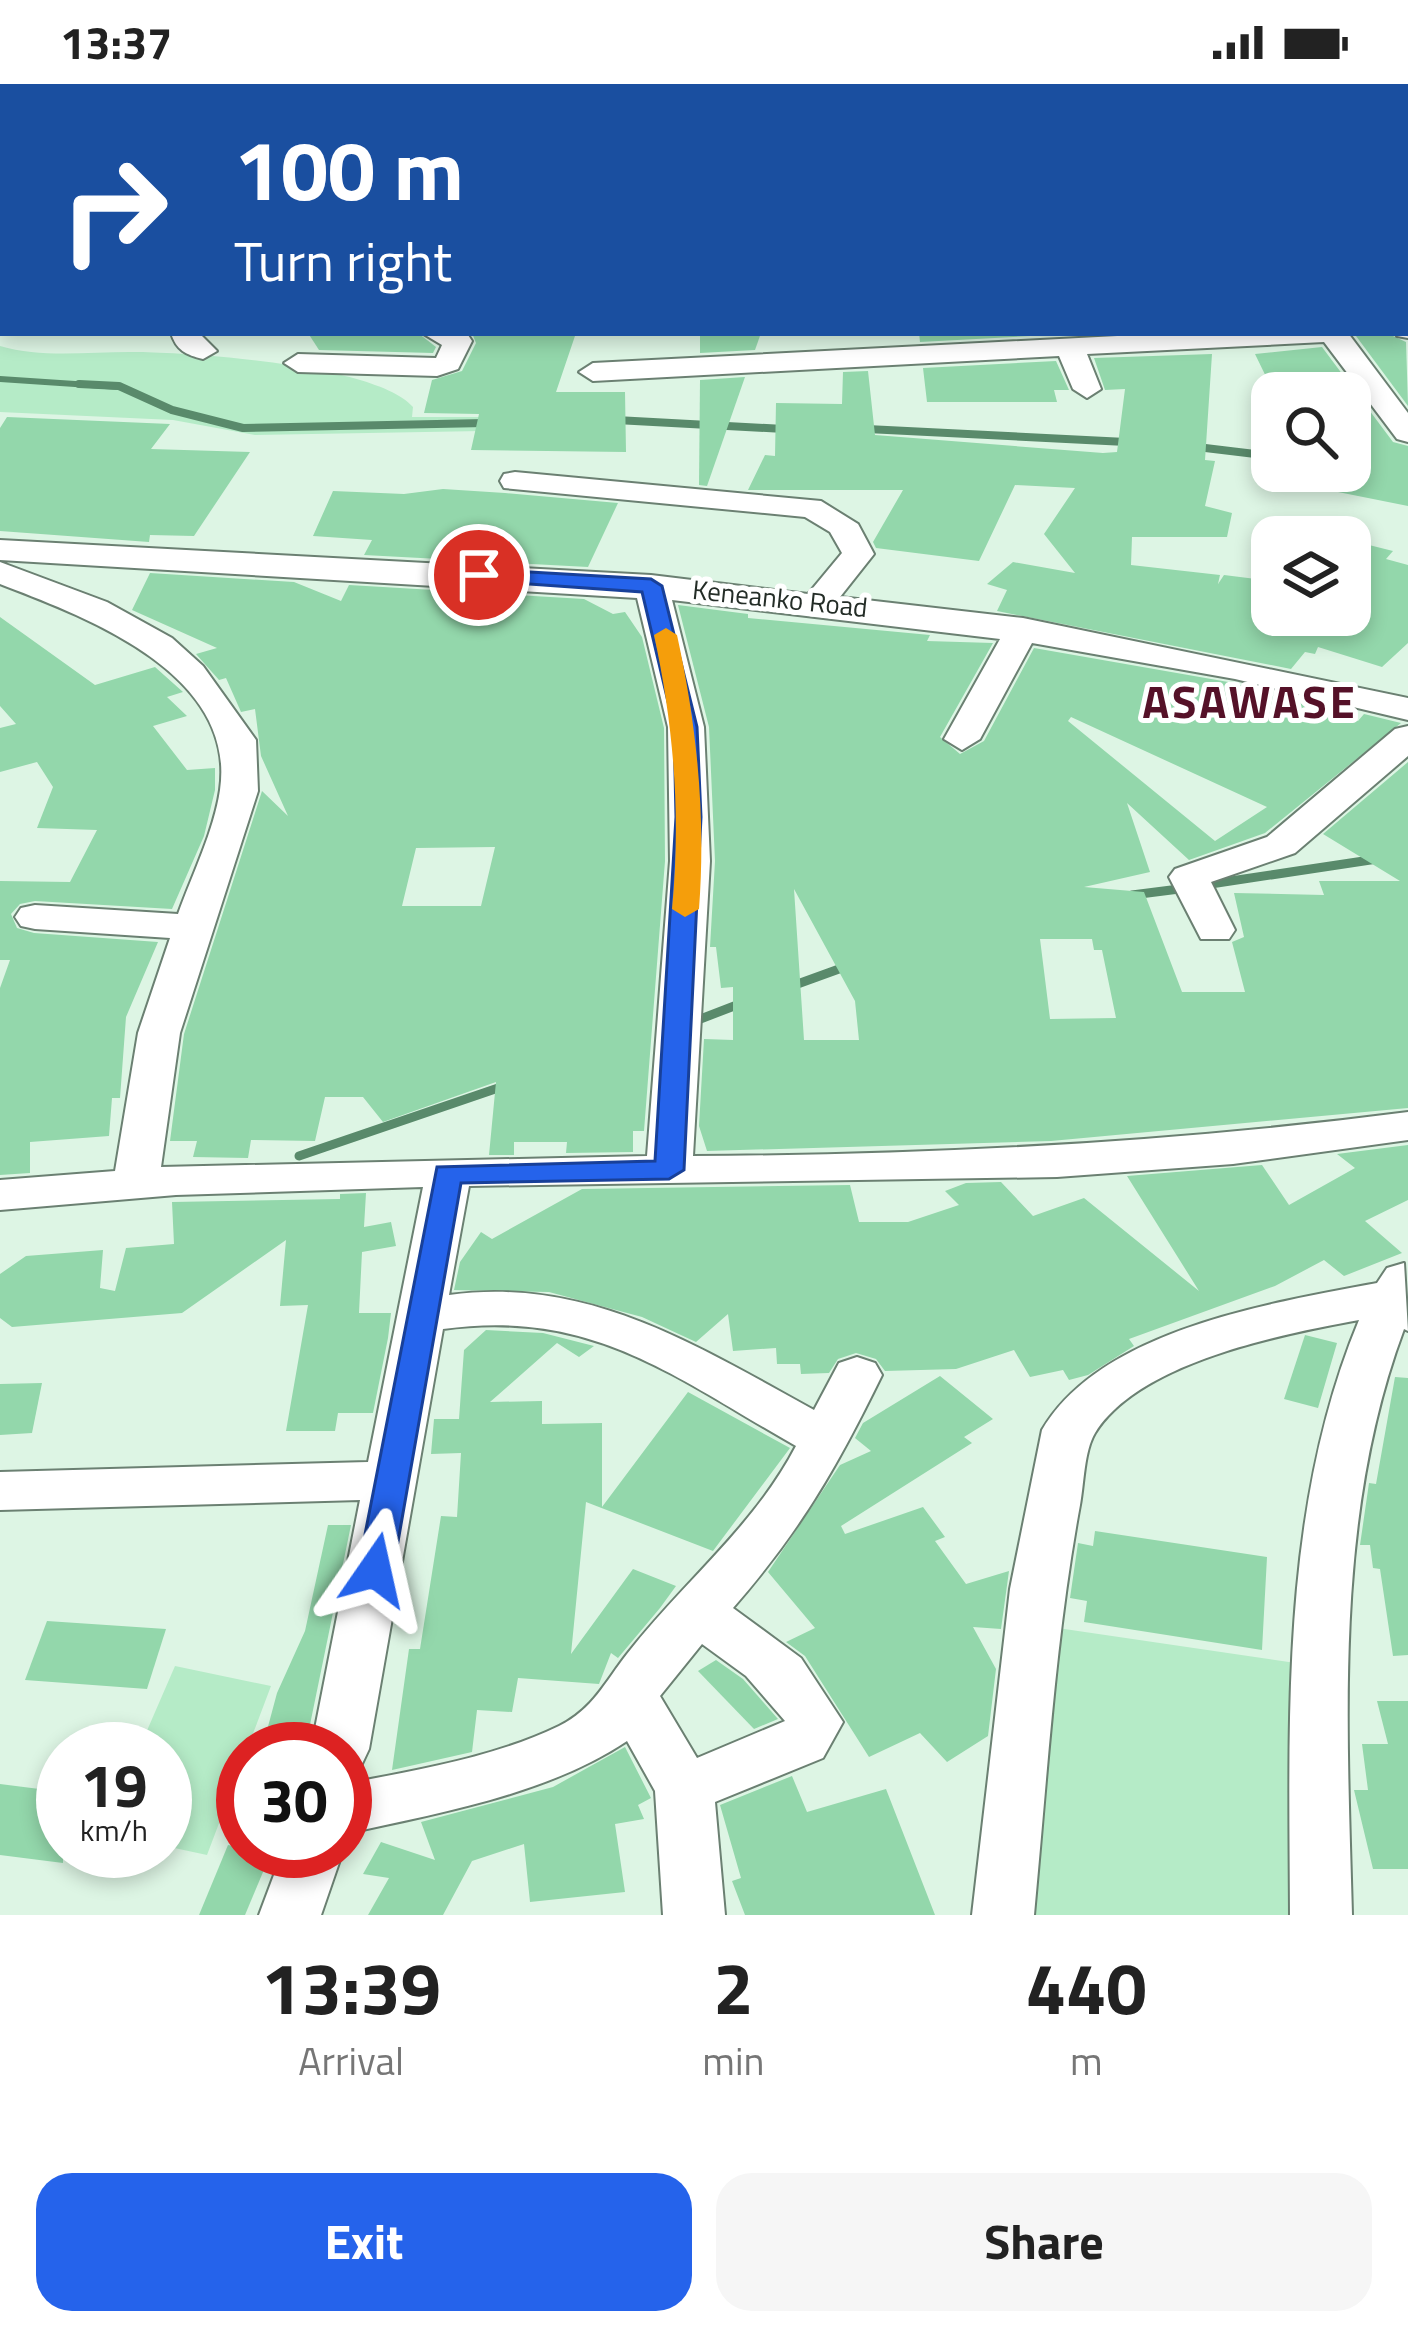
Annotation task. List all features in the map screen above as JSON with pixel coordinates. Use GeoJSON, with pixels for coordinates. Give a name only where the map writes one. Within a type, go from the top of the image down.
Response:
{"type":"FeatureCollection","features":[{"type":"Feature","properties":{"kind":"street"},"geometry":{"type":"LineString","coordinates":[[298,363],[437,367],[448,363],[458,341],[444,336]]}},
{"type":"Feature","properties":{"kind":"street"},"geometry":{"type":"LineString","coordinates":[[593,372],[1250,336]]}},
{"type":"Feature","properties":{"kind":"street"},"geometry":{"type":"LineString","coordinates":[[1335,336],[1408,433]]}},
{"type":"Feature","properties":{"kind":"street"},"geometry":{"type":"LineString","coordinates":[[1057,343],[1087,389]]}},
{"type":"Feature","properties":{"kind":"street"},"geometry":{"type":"LineString","coordinates":[[515,481],[629,488],[810,508],[834,516],[855,538],[858,554],[818,604]]}},
{"type":"Feature","properties":{"kind":"street","name":"Keneanko Road"},"geometry":{"type":"LineString","coordinates":[[0,550],[651,586],[818,604],[1023,628],[1279,675],[1408,709]]}},
{"type":"Feature","properties":{"kind":"street"},"geometry":{"type":"LineString","coordinates":[[0,572],[94,609],[160,645],[190,673],[238,740],[239,791],[190,926],[159,1033],[136,1180]]}},
{"type":"Feature","properties":{"kind":"street"},"geometry":{"type":"LineString","coordinates":[[651,586],[686,727],[690,862],[669,1170]]}},
{"type":"Feature","properties":{"kind":"street"},"geometry":{"type":"LineString","coordinates":[[962,739],[1023,628]]}},
{"type":"Feature","properties":{"kind":"street"},"geometry":{"type":"LineString","coordinates":[[1215,930],[1193,885],[1281,844],[1408,737]]}},
{"type":"Feature","properties":{"kind":"street"},"geometry":{"type":"LineString","coordinates":[[35,916],[190,926]]}},
{"type":"Feature","properties":{"kind":"street"},"geometry":{"type":"LineString","coordinates":[[0,1195],[136,1180],[669,1170],[895,1171],[1152,1159],[1408,1126]]}},
{"type":"Feature","properties":{"kind":"street"},"geometry":{"type":"LineString","coordinates":[[345,1722],[448,1174]]}},
{"type":"Feature","properties":{"kind":"street"},"geometry":{"type":"LineString","coordinates":[[1003,1915],[1037,1589],[1068,1430],[1101,1394],[1150,1363],[1268,1320],[1403,1294]]}},
{"type":"Feature","properties":{"kind":"street"},"geometry":{"type":"LineString","coordinates":[[1321,1915],[1322,1575],[1336,1470],[1375,1338],[1403,1294]]}},
{"type":"Feature","properties":{"kind":"street"},"geometry":{"type":"LineString","coordinates":[[419,1315],[516,1306],[572,1313],[637,1336],[824,1439]]}},
{"type":"Feature","properties":{"kind":"street"},"geometry":{"type":"LineString","coordinates":[[372,1803],[458,1784],[580,1743],[614,1720],[646,1669],[774,1525],[857,1375]]}},
{"type":"Feature","properties":{"kind":"street"},"geometry":{"type":"LineString","coordinates":[[0,1491],[393,1480]]}},
{"type":"Feature","properties":{"kind":"street"},"geometry":{"type":"LineString","coordinates":[[684,1789],[802,1741],[814,1722],[806,1702],[739,1639],[699,1614]]}},
{"type":"Feature","properties":{"kind":"street"},"geometry":{"type":"LineString","coordinates":[[630,1695],[684,1789],[694,1915]]}},
{"type":"Feature","properties":{"kind":"street"},"geometry":{"type":"LineString","coordinates":[[290,1915],[303,1878]]}},
{"type":"Feature","properties":{"kind":"green space"},"geometry":{"type":"Polygon","coordinates":[[[0,346],[34,352],[165,353],[284,364],[363,381],[393,393],[413,407],[412,417],[498,417],[537,430],[255,435],[173,420],[0,412],[0,346]]]}},
{"type":"Feature","properties":{"kind":"green space"},"geometry":{"type":"Polygon","coordinates":[[[1044,1626],[1316,1666],[1312,1915],[1008,1915],[1044,1626]]]}},
{"type":"Feature","properties":{"kind":"green space"},"geometry":{"type":"Polygon","coordinates":[[[175,1666],[271,1686],[257,1722],[216,1722],[216,1831],[207,1855],[192,1852],[192,1722],[151,1722],[175,1666]]]}},
{"type":"Feature","properties":{"kind":"building"},"geometry":{"type":"Polygon","coordinates":[[[310,336],[422,336],[436,347],[433,353],[319,350],[310,336]]]}},
{"type":"Feature","properties":{"kind":"building"},"geometry":{"type":"Polygon","coordinates":[[[473,336],[575,336],[556,392],[625,392],[626,452],[471,450],[479,414],[424,413],[432,380],[462,371],[476,343],[473,336]]]}},
{"type":"Feature","properties":{"kind":"building"},"geometry":{"type":"Polygon","coordinates":[[[700,336],[760,336],[755,350],[700,353],[700,336]]]}},
{"type":"Feature","properties":{"kind":"building"},"geometry":{"type":"Polygon","coordinates":[[[919,336],[1032,336],[920,342],[919,336]]]}},
{"type":"Feature","properties":{"kind":"building"},"geometry":{"type":"Polygon","coordinates":[[[1356,336],[1393,336],[1406,342],[1408,406],[1356,336]]]}},
{"type":"Feature","properties":{"kind":"building"},"geometry":{"type":"Polygon","coordinates":[[[1322,347],[1341,372],[1264,372],[1255,354],[1322,347]]]}},
{"type":"Feature","properties":{"kind":"building"},"geometry":{"type":"Polygon","coordinates":[[[1212,354],[1205,460],[1215,461],[1205,506],[1232,513],[1227,537],[1132,537],[1131,565],[1220,575],[1218,584],[1224,575],[1251,578],[1251,636],[1371,636],[1371,546],[1393,551],[1386,559],[1408,565],[1408,643],[1382,667],[1318,647],[1315,654],[1305,652],[1291,669],[997,611],[1007,590],[987,584],[1013,562],[1075,573],[1044,534],[1075,488],[1015,485],[979,561],[876,548],[873,542],[903,490],[748,490],[765,455],[775,456],[776,403],[842,404],[843,372],[868,371],[875,435],[1117,452],[1125,389],[1105,390],[1094,358],[1212,354]]]}},
{"type":"Feature","properties":{"kind":"building"},"geometry":{"type":"Polygon","coordinates":[[[1056,361],[1069,390],[1054,390],[1057,402],[927,402],[923,368],[1056,361]]]}},
{"type":"Feature","properties":{"kind":"building"},"geometry":{"type":"Polygon","coordinates":[[[745,377],[707,486],[699,485],[700,380],[745,377]]]}},
{"type":"Feature","properties":{"kind":"building"},"geometry":{"type":"Polygon","coordinates":[[[1371,413],[1393,442],[1408,446],[1408,506],[1338,492],[1371,492],[1371,413]]]}},
{"type":"Feature","properties":{"kind":"building"},"geometry":{"type":"Polygon","coordinates":[[[7,417],[170,424],[151,449],[250,452],[194,536],[150,535],[149,542],[0,531],[0,428],[7,417]]]}},
{"type":"Feature","properties":{"kind":"building"},"geometry":{"type":"Polygon","coordinates":[[[443,489],[618,503],[588,567],[364,555],[372,540],[313,536],[333,491],[404,494],[443,489]]]}},
{"type":"Feature","properties":{"kind":"building"},"geometry":{"type":"Polygon","coordinates":[[[150,573],[294,582],[341,601],[349,585],[584,599],[613,614],[625,612],[642,637],[664,728],[665,861],[644,1131],[633,1131],[633,1152],[566,1153],[567,1142],[514,1142],[514,1155],[489,1155],[496,1082],[383,1122],[363,1097],[325,1097],[315,1141],[251,1140],[248,1158],[193,1157],[197,1141],[170,1141],[184,1034],[262,791],[288,816],[261,756],[255,709],[241,712],[226,678],[219,680],[196,654],[217,648],[132,610],[150,573]],[[495,847],[416,848],[402,906],[481,906],[495,847]]]}},
{"type":"Feature","properties":{"kind":"building"},"geometry":{"type":"Polygon","coordinates":[[[678,605],[748,614],[748,618],[930,635],[927,641],[993,643],[940,737],[960,754],[984,741],[1034,648],[1234,683],[1358,721],[1364,714],[1401,723],[1265,833],[1189,860],[1127,803],[1150,872],[1084,887],[1144,892],[1182,992],[1245,992],[1232,942],[1244,937],[1234,893],[1324,895],[1319,881],[1400,881],[1323,834],[1408,762],[1408,1108],[1051,1141],[707,1151],[699,1126],[704,1039],[733,1040],[733,987],[721,988],[716,947],[710,947],[715,861],[709,727],[678,605]],[[1071,717],[1068,721],[1215,841],[1267,807],[1071,717]],[[794,889],[804,1040],[859,1040],[855,1001],[794,889]],[[1040,939],[1050,1019],[1116,1018],[1102,950],[1094,950],[1092,939],[1040,939]]]}},
{"type":"Feature","properties":{"kind":"building"},"geometry":{"type":"Polygon","coordinates":[[[0,617],[95,685],[155,667],[183,692],[167,697],[187,716],[153,726],[187,770],[215,768],[215,790],[204,836],[172,909],[35,901],[20,904],[11,914],[17,928],[34,933],[158,942],[126,1017],[120,1098],[112,1098],[109,1136],[30,1142],[30,1173],[0,1175],[0,988],[10,960],[0,960],[0,881],[70,882],[97,830],[37,828],[53,787],[37,762],[0,772],[0,728],[16,724],[0,706],[0,617]]]}},
{"type":"Feature","properties":{"kind":"building"},"geometry":{"type":"Polygon","coordinates":[[[1408,1145],[1408,1200],[1365,1221],[1402,1253],[1344,1276],[1324,1260],[1275,1286],[1129,1339],[1134,1346],[1088,1375],[1069,1380],[1063,1370],[1030,1377],[1014,1350],[956,1369],[885,1371],[876,1359],[856,1353],[838,1359],[829,1373],[801,1374],[800,1364],[777,1364],[776,1348],[733,1351],[728,1314],[696,1342],[642,1317],[549,1292],[454,1290],[460,1262],[481,1232],[492,1239],[582,1189],[850,1185],[859,1222],[908,1222],[959,1205],[945,1191],[966,1183],[1001,1182],[1033,1216],[1084,1198],[1199,1291],[1127,1176],[1262,1165],[1289,1205],[1355,1168],[1337,1154],[1408,1145]]]}},
{"type":"Feature","properties":{"kind":"building"},"geometry":{"type":"Polygon","coordinates":[[[366,1193],[364,1227],[391,1222],[396,1246],[362,1252],[359,1313],[391,1313],[388,1338],[373,1413],[338,1413],[335,1431],[286,1431],[308,1305],[280,1306],[286,1240],[182,1313],[12,1327],[0,1318],[0,1274],[26,1256],[103,1250],[100,1288],[115,1291],[126,1248],[174,1244],[172,1202],[340,1199],[340,1194],[366,1193]]]}},
{"type":"Feature","properties":{"kind":"building"},"geometry":{"type":"Polygon","coordinates":[[[486,1330],[543,1333],[594,1346],[579,1357],[557,1343],[490,1402],[542,1401],[542,1424],[602,1423],[602,1507],[688,1392],[790,1448],[713,1551],[586,1502],[571,1654],[633,1569],[676,1586],[618,1658],[611,1653],[599,1684],[518,1678],[512,1712],[477,1710],[472,1752],[392,1770],[409,1649],[420,1649],[441,1516],[457,1517],[461,1453],[431,1454],[434,1419],[459,1419],[464,1350],[486,1330]]]}},
{"type":"Feature","properties":{"kind":"building"},"geometry":{"type":"Polygon","coordinates":[[[1305,1335],[1337,1343],[1318,1408],[1284,1399],[1305,1335]]]}},
{"type":"Feature","properties":{"kind":"building"},"geometry":{"type":"Polygon","coordinates":[[[940,1376],[993,1419],[964,1437],[972,1443],[841,1526],[845,1534],[923,1507],[945,1537],[935,1541],[966,1584],[1009,1571],[1001,1629],[973,1627],[996,1669],[988,1736],[947,1762],[920,1733],[869,1757],[805,1656],[786,1642],[815,1628],[768,1572],[840,1465],[871,1451],[855,1438],[863,1423],[940,1376]]]}},
{"type":"Feature","properties":{"kind":"building"},"geometry":{"type":"Polygon","coordinates":[[[1395,1377],[1408,1378],[1408,1655],[1393,1656],[1380,1569],[1373,1568],[1370,1545],[1360,1545],[1369,1483],[1376,1484],[1395,1377]]]}},
{"type":"Feature","properties":{"kind":"building"},"geometry":{"type":"Polygon","coordinates":[[[42,1383],[32,1433],[0,1435],[0,1384],[42,1383]]]}},
{"type":"Feature","properties":{"kind":"building"},"geometry":{"type":"Polygon","coordinates":[[[328,1525],[351,1525],[311,1722],[269,1722],[305,1631],[328,1525]]]}},
{"type":"Feature","properties":{"kind":"building"},"geometry":{"type":"Polygon","coordinates":[[[1095,1531],[1267,1557],[1262,1650],[1084,1622],[1087,1601],[1070,1598],[1078,1543],[1093,1546],[1095,1531]]]}},
{"type":"Feature","properties":{"kind":"building"},"geometry":{"type":"Polygon","coordinates":[[[47,1621],[166,1629],[147,1689],[25,1680],[47,1621]]]}},
{"type":"Feature","properties":{"kind":"building"},"geometry":{"type":"Polygon","coordinates":[[[716,1660],[743,1679],[778,1719],[754,1729],[698,1671],[716,1660]]]}},
{"type":"Feature","properties":{"kind":"building"},"geometry":{"type":"Polygon","coordinates":[[[1377,1701],[1408,1701],[1408,1869],[1373,1869],[1354,1790],[1368,1790],[1362,1744],[1388,1744],[1377,1701]]]}},
{"type":"Feature","properties":{"kind":"building"},"geometry":{"type":"Polygon","coordinates":[[[625,1747],[651,1798],[638,1805],[644,1819],[615,1824],[625,1892],[530,1902],[524,1844],[472,1861],[443,1915],[368,1915],[389,1878],[372,1875],[372,1858],[381,1842],[435,1860],[421,1822],[553,1787],[625,1747]]]}},
{"type":"Feature","properties":{"kind":"building"},"geometry":{"type":"Polygon","coordinates":[[[792,1776],[807,1812],[886,1789],[935,1915],[745,1915],[732,1881],[741,1878],[720,1805],[792,1776]]]}},
{"type":"Feature","properties":{"kind":"building"},"geometry":{"type":"Polygon","coordinates":[[[0,1784],[36,1789],[36,1860],[0,1855],[0,1784]]]}},
{"type":"Feature","properties":{"kind":"building"},"geometry":{"type":"Polygon","coordinates":[[[216,1874],[216,1878],[261,1878],[245,1915],[199,1915],[216,1874]]]}},
{"type":"Feature","properties":{"kind":"waterway"},"geometry":{"type":"LineString","coordinates":[[0,379],[120,387]]}},
{"type":"Feature","properties":{"kind":"waterway"},"geometry":{"type":"LineString","coordinates":[[79,384],[119,386],[172,410],[243,428],[485,423]]}},
{"type":"Feature","properties":{"kind":"waterway"},"geometry":{"type":"LineString","coordinates":[[616,420],[784,429]]}},
{"type":"Feature","properties":{"kind":"waterway"},"geometry":{"type":"LineString","coordinates":[[867,429],[1126,442]]}},
{"type":"Feature","properties":{"kind":"waterway"},"geometry":{"type":"LineString","coordinates":[[1197,447],[1251,453]]}},
{"type":"Feature","properties":{"kind":"waterway"},"geometry":{"type":"LineString","coordinates":[[1204,885],[1377,859]]}},
{"type":"Feature","properties":{"kind":"waterway"},"geometry":{"type":"LineString","coordinates":[[1132,895],[1187,888]]}},
{"type":"Feature","properties":{"kind":"waterway"},"geometry":{"type":"LineString","coordinates":[[792,986],[850,965]]}},
{"type":"Feature","properties":{"kind":"waterway"},"geometry":{"type":"LineString","coordinates":[[690,1023],[742,1003]]}},
{"type":"Feature","properties":{"kind":"waterway"},"geometry":{"type":"LineString","coordinates":[[299,1156],[504,1086]]}},
{"type":"Feature","properties":{"kind":"slow traffic"},"geometry":{"type":"LineString","coordinates":[[666,635],[686,727],[690,862],[685,909]]}},
{"type":"Feature","properties":{"kind":"district","name":"ASAWASE"},"geometry":{"type":"Point","coordinates":[1250,702]}},
{"type":"Feature","properties":{"kind":"route"},"geometry":{"type":"LineString","coordinates":[[375,1570],[448,1174],[669,1170],[690,862],[686,727],[651,586],[479,575]]}}]}
